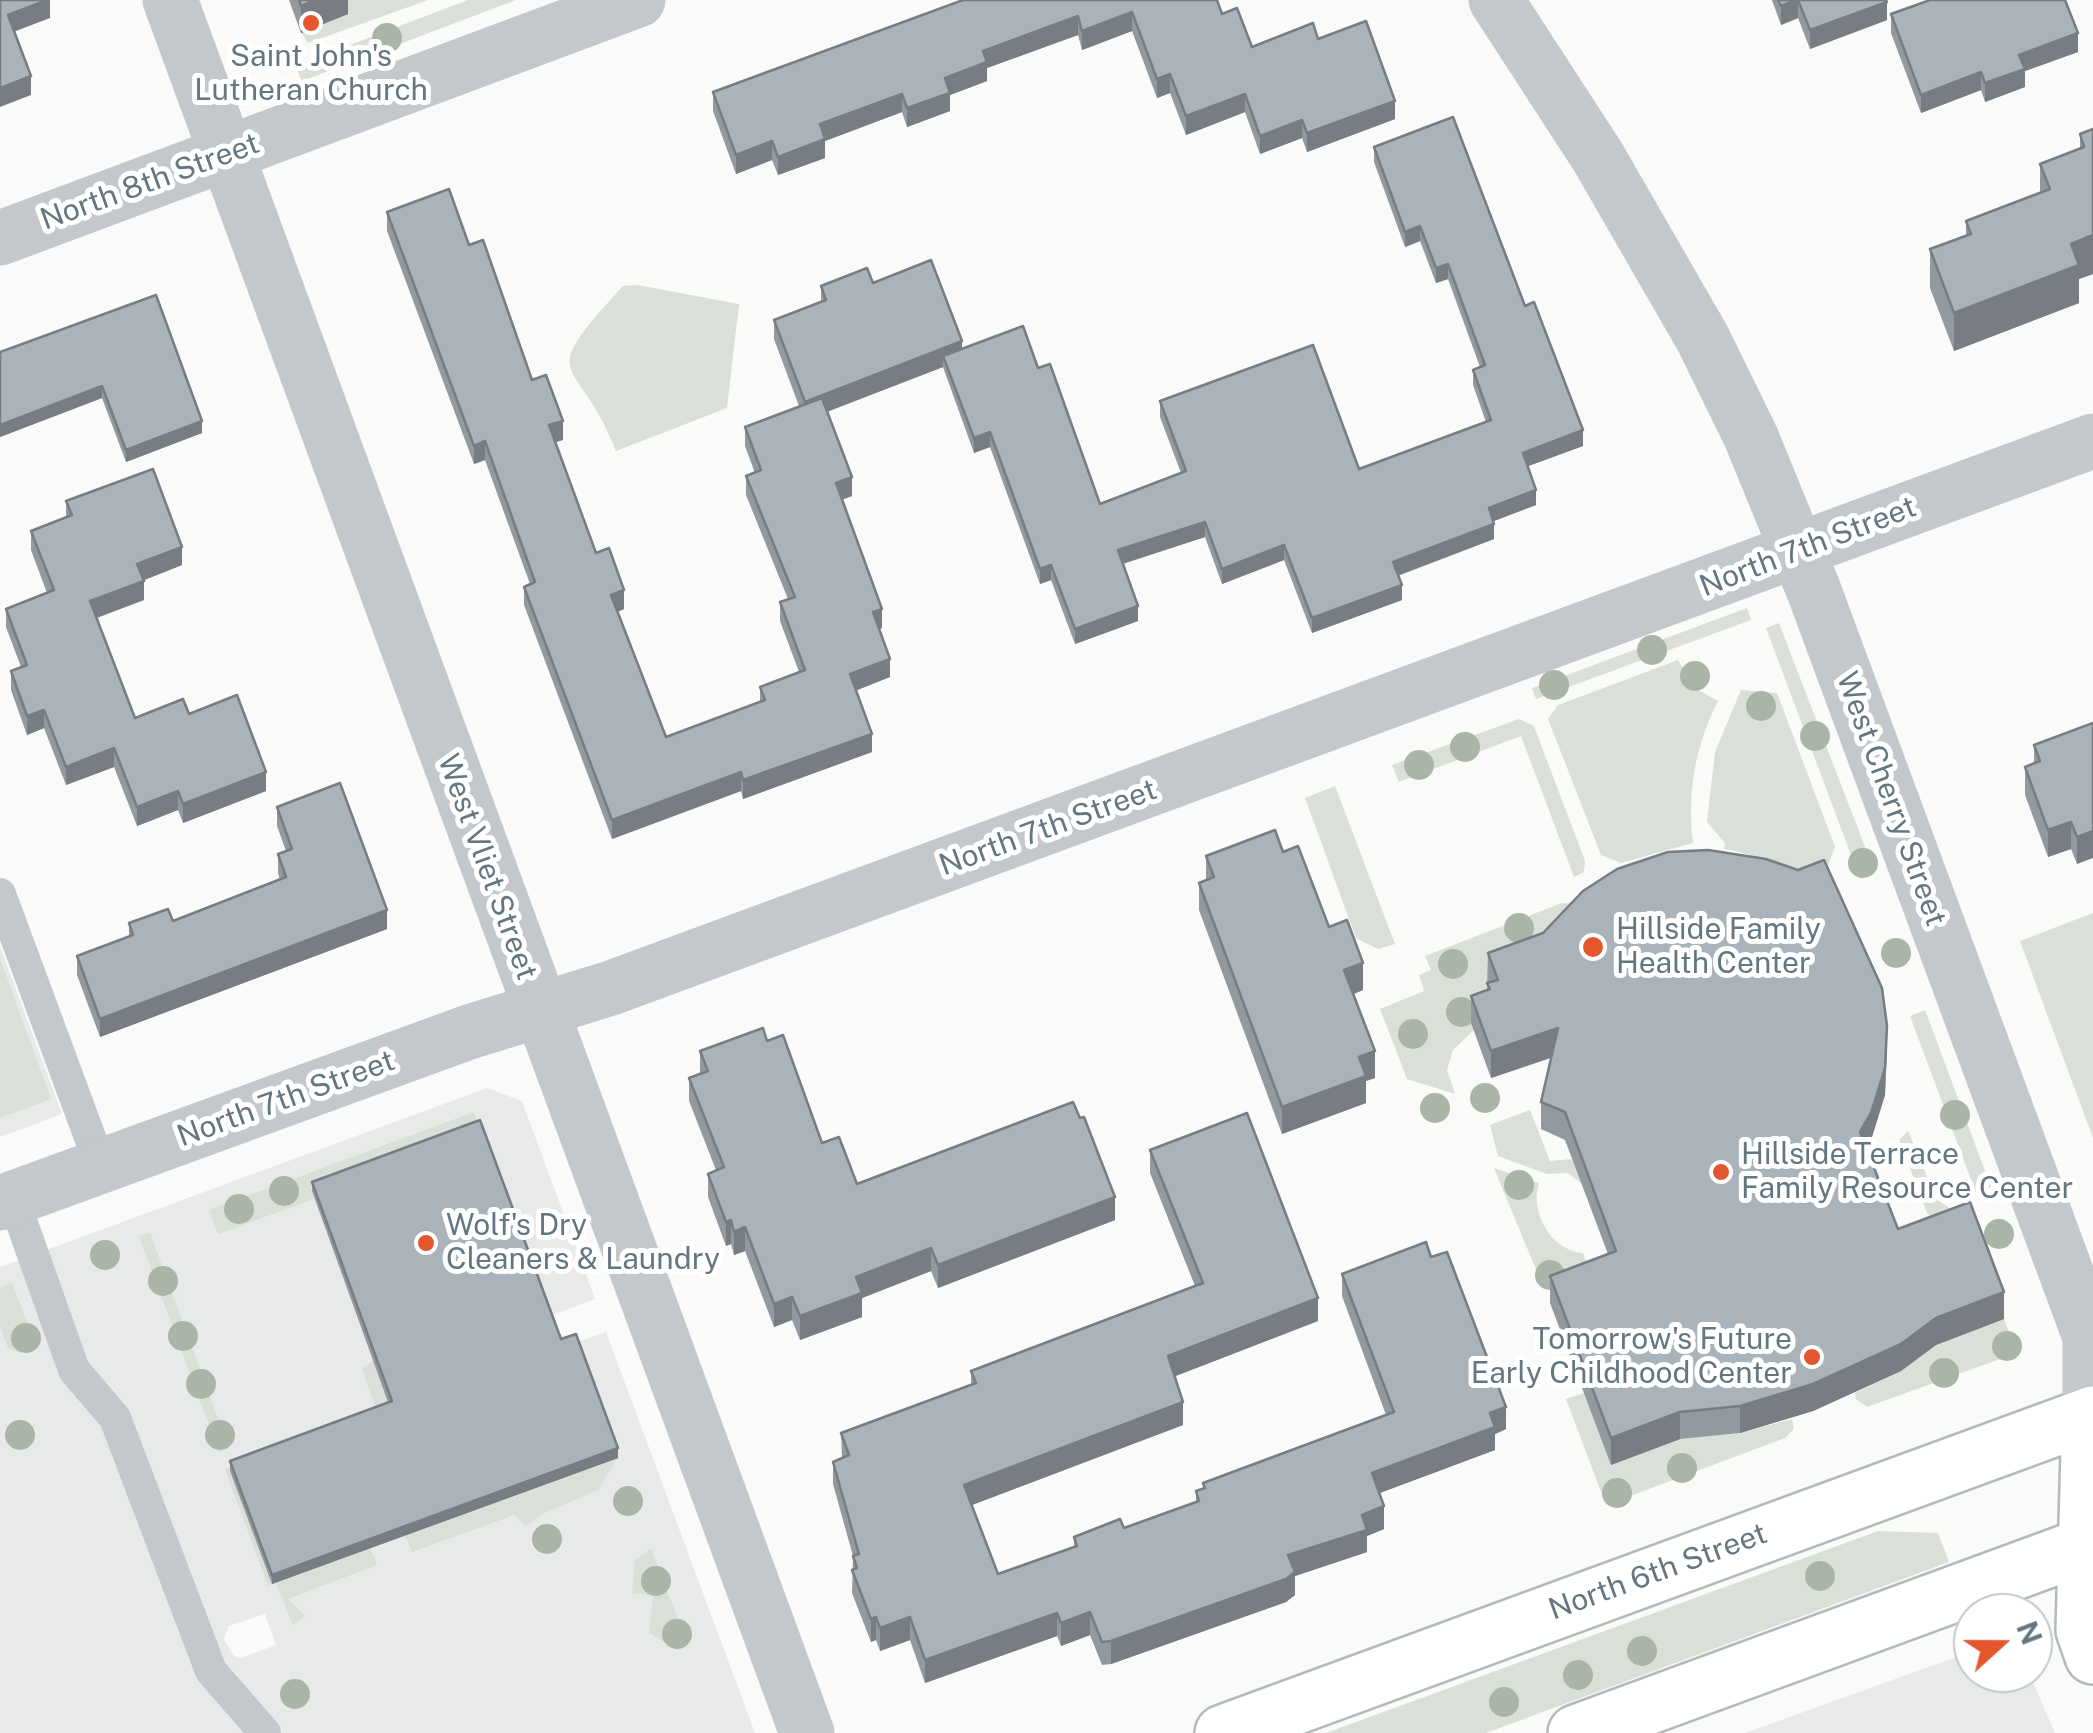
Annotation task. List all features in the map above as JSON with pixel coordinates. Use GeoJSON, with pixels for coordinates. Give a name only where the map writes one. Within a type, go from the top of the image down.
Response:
{"type":"FeatureCollection","features":[{"type":"Feature","properties":{"kind":"main road","name":"West Cherry Street"},"geometry":{"type":"LineString","coordinates":[[2091,1414],[2090,1544],[2084,1630],[2093,1656]]}},
{"type":"Feature","properties":{"kind":"main road","name":"North 6th Street"},"geometry":{"type":"LineString","coordinates":[[1224,1733],[2091,1414]]}},
{"type":"Feature","properties":{"kind":"main road"},"geometry":{"type":"LineString","coordinates":[[1576,1733],[2090,1544]]}},
{"type":"Feature","properties":{"kind":"street","name":"West Vliet Street"},"geometry":{"type":"LineString","coordinates":[[170,0],[807,1733]]}},
{"type":"Feature","properties":{"kind":"street","name":"North 8th Street"},"geometry":{"type":"LineString","coordinates":[[0,238],[638,0]]}},
{"type":"Feature","properties":{"kind":"street","name":"West Cherry Street"},"geometry":{"type":"LineString","coordinates":[[1496,0],[1598,157],[1703,338],[1799,551],[2090,1337],[2091,1414]]}},
{"type":"Feature","properties":{"kind":"street","name":"North 7th Street"},"geometry":{"type":"LineString","coordinates":[[6,1201],[611,988],[2093,440]]}},
{"type":"Feature","properties":{"kind":"lane"},"geometry":{"type":"LineString","coordinates":[[0,894],[101,1167]]}},
{"type":"Feature","properties":{"kind":"lane"},"geometry":{"type":"LineString","coordinates":[[6,1201],[74,1370],[115,1418],[210,1670],[265,1733]]}},
{"type":"Feature","properties":{"kind":"shaded area"},"geometry":{"type":"Polygon","coordinates":[[[342,0],[428,0],[308,43],[301,32],[342,0]]]}},
{"type":"Feature","properties":{"kind":"shaded area"},"geometry":{"type":"Polygon","coordinates":[[[468,0],[516,0],[302,81],[295,66],[468,0]]]}},
{"type":"Feature","properties":{"kind":"shaded area"},"geometry":{"type":"Polygon","coordinates":[[[637,285],[739,304],[727,408],[616,451],[602,419],[571,369],[570,356],[578,340],[623,286],[637,285]]]}},
{"type":"Feature","properties":{"kind":"shaded area"},"geometry":{"type":"Polygon","coordinates":[[[1747,608],[1751,620],[1536,699],[1532,688],[1747,608]]]}},
{"type":"Feature","properties":{"kind":"shaded area"},"geometry":{"type":"Polygon","coordinates":[[[1779,623],[1875,873],[1860,879],[1766,628],[1779,623]]]}},
{"type":"Feature","properties":{"kind":"shaded area"},"geometry":{"type":"Polygon","coordinates":[[[1678,660],[1695,688],[1718,701],[1695,770],[1691,806],[1693,843],[1621,863],[1601,855],[1548,719],[1558,705],[1678,660]]]}},
{"type":"Feature","properties":{"kind":"shaded area"},"geometry":{"type":"Polygon","coordinates":[[[1741,690],[1777,693],[1835,847],[1826,871],[1802,869],[1724,849],[1725,843],[1707,822],[1715,752],[1741,690]]]}},
{"type":"Feature","properties":{"kind":"shaded area"},"geometry":{"type":"Polygon","coordinates":[[[1519,719],[1534,726],[1585,861],[1584,872],[1574,877],[1521,736],[1399,782],[1392,765],[1519,719]]]}},
{"type":"Feature","properties":{"kind":"shaded area"},"geometry":{"type":"Polygon","coordinates":[[[1335,786],[1395,944],[1378,949],[1356,938],[1305,798],[1335,786]]]}},
{"type":"Feature","properties":{"kind":"shaded area"},"geometry":{"type":"Polygon","coordinates":[[[1562,903],[1575,903],[1498,1007],[1453,1050],[1447,1070],[1455,1094],[1407,1079],[1380,1009],[1424,991],[1419,975],[1431,970],[1425,956],[1562,903]]]}},
{"type":"Feature","properties":{"kind":"shaded area"},"geometry":{"type":"Polygon","coordinates":[[[2093,913],[2093,1138],[2020,941],[2093,913]]]}},
{"type":"Feature","properties":{"kind":"shaded area"},"geometry":{"type":"Polygon","coordinates":[[[0,946],[62,1114],[0,1137],[0,946]]]}},
{"type":"Feature","properties":{"kind":"shaded area"},"geometry":{"type":"Polygon","coordinates":[[[0,958],[51,1099],[0,1118],[0,958]]]}},
{"type":"Feature","properties":{"kind":"shaded area"},"geometry":{"type":"Polygon","coordinates":[[[1925,1010],[1991,1187],[1976,1193],[1910,1016],[1925,1010]]]}},
{"type":"Feature","properties":{"kind":"shaded area"},"geometry":{"type":"Polygon","coordinates":[[[487,1088],[522,1101],[595,1299],[368,1384],[377,1411],[606,1332],[755,1733],[0,1733],[0,1267],[487,1088]],[[265,1614],[229,1626],[224,1639],[234,1656],[241,1658],[276,1645],[265,1614]]]}},
{"type":"Feature","properties":{"kind":"shaded area"},"geometry":{"type":"Polygon","coordinates":[[[1530,1110],[1550,1161],[1572,1159],[1582,1184],[1568,1173],[1547,1174],[1498,1156],[1490,1125],[1530,1110]]]}},
{"type":"Feature","properties":{"kind":"shaded area"},"geometry":{"type":"Polygon","coordinates":[[[474,1112],[480,1129],[312,1191],[314,1199],[218,1234],[209,1210],[474,1112]]]}},
{"type":"Feature","properties":{"kind":"shaded area"},"geometry":{"type":"Polygon","coordinates":[[[1908,1131],[1937,1200],[1956,1212],[1932,1219],[1927,1213],[1899,1140],[1908,1131]]]}},
{"type":"Feature","properties":{"kind":"shaded area"},"geometry":{"type":"Polygon","coordinates":[[[1494,1168],[1539,1183],[1540,1218],[1553,1238],[1572,1251],[1583,1253],[1589,1271],[1544,1289],[1494,1168]]]}},
{"type":"Feature","properties":{"kind":"shaded area"},"geometry":{"type":"Polygon","coordinates":[[[150,1233],[229,1448],[219,1452],[139,1236],[150,1233]]]}},
{"type":"Feature","properties":{"kind":"shaded area"},"geometry":{"type":"Polygon","coordinates":[[[12,1283],[34,1340],[30,1350],[21,1353],[8,1348],[0,1326],[0,1288],[12,1283]]]}},
{"type":"Feature","properties":{"kind":"shaded area"},"geometry":{"type":"Polygon","coordinates":[[[2004,1319],[2017,1353],[1867,1407],[1856,1399],[1855,1393],[1901,1371],[1936,1345],[2004,1319]]]}},
{"type":"Feature","properties":{"kind":"shaded area"},"geometry":{"type":"Polygon","coordinates":[[[374,1359],[393,1410],[231,1471],[272,1584],[268,1586],[225,1469],[377,1412],[362,1369],[374,1359]]]}},
{"type":"Feature","properties":{"kind":"shaded area"},"geometry":{"type":"Polygon","coordinates":[[[1584,1393],[1612,1465],[1674,1439],[1740,1433],[1792,1419],[1794,1429],[1785,1438],[1606,1505],[1566,1399],[1584,1393]]]}},
{"type":"Feature","properties":{"kind":"shaded area"},"geometry":{"type":"Polygon","coordinates":[[[618,1457],[598,1490],[540,1515],[526,1526],[514,1515],[412,1552],[405,1535],[618,1457]]]}},
{"type":"Feature","properties":{"kind":"shaded area"},"geometry":{"type":"Polygon","coordinates":[[[1878,1531],[1938,1533],[1949,1562],[1486,1733],[1326,1733],[1878,1531]]]}},
{"type":"Feature","properties":{"kind":"shaded area"},"geometry":{"type":"Polygon","coordinates":[[[370,1548],[377,1565],[288,1599],[305,1616],[293,1625],[276,1583],[370,1548]]]}},
{"type":"Feature","properties":{"kind":"shaded area"},"geometry":{"type":"Polygon","coordinates":[[[651,1548],[688,1646],[679,1650],[649,1633],[653,1596],[632,1593],[635,1560],[651,1548]]]}},
{"type":"Feature","properties":{"kind":"shaded area"},"geometry":{"type":"Polygon","coordinates":[[[1953,1658],[1953,1693],[2038,1693],[2055,1733],[1745,1733],[1953,1658]]]}},
{"type":"Feature","properties":{"kind":"building"},"geometry":{"type":"Polygon","coordinates":[[[0,0],[47,0],[8,15],[31,76],[0,88],[0,0]]]}},
{"type":"Feature","properties":{"kind":"building"},"geometry":{"type":"Polygon","coordinates":[[[963,0],[1217,0],[1222,14],[1237,8],[1252,47],[1313,23],[1318,39],[1366,21],[1395,101],[1307,133],[1302,120],[1260,136],[1245,94],[1186,116],[1170,74],[1157,79],[1132,12],[1082,31],[1078,16],[983,51],[987,62],[945,78],[950,93],[907,108],[902,94],[820,124],[825,139],[778,157],[772,141],[736,155],[713,92],[963,0]]]}},
{"type":"Feature","properties":{"kind":"building"},"geometry":{"type":"Polygon","coordinates":[[[1798,0],[1886,0],[1887,2],[1810,30],[1798,0]]]}},
{"type":"Feature","properties":{"kind":"building"},"geometry":{"type":"Polygon","coordinates":[[[1930,0],[2065,0],[2078,33],[2019,55],[2025,69],[1985,83],[1981,72],[1921,95],[1891,14],[1930,0]]]}},
{"type":"Feature","properties":{"kind":"building"},"geometry":{"type":"Polygon","coordinates":[[[1453,117],[1525,306],[1534,302],[1583,430],[1523,453],[1536,490],[1489,508],[1494,524],[1393,562],[1402,585],[1312,618],[1284,545],[1222,569],[1205,522],[1118,550],[1138,606],[1075,629],[1051,565],[1040,569],[990,432],[974,438],[943,356],[1023,326],[1038,368],[1050,364],[1100,504],[1186,471],[1160,401],[1313,345],[1359,469],[1491,420],[1473,370],[1485,365],[1448,264],[1436,268],[1420,226],[1405,232],[1374,147],[1453,117]]]}},
{"type":"Feature","properties":{"kind":"building"},"geometry":{"type":"Polygon","coordinates":[[[2093,129],[2093,235],[2071,244],[2079,265],[1954,313],[1930,249],[1971,234],[1966,221],[2050,189],[2040,164],[2084,147],[2080,134],[2093,129]]]}},
{"type":"Feature","properties":{"kind":"building"},"geometry":{"type":"Polygon","coordinates":[[[449,189],[469,245],[483,240],[532,380],[546,375],[563,421],[549,425],[596,553],[609,548],[624,590],[611,595],[666,737],[765,700],[760,687],[805,670],[780,602],[795,597],[746,476],[761,470],[745,427],[822,398],[852,477],[836,483],[882,609],[873,612],[890,659],[850,674],[872,734],[743,780],[741,772],[612,820],[524,587],[535,582],[485,441],[474,446],[387,212],[449,189]]]}},
{"type":"Feature","properties":{"kind":"building"},"geometry":{"type":"Polygon","coordinates":[[[931,260],[962,341],[805,402],[774,320],[826,300],[821,286],[867,268],[873,283],[931,260]]]}},
{"type":"Feature","properties":{"kind":"building"},"geometry":{"type":"Polygon","coordinates":[[[156,295],[202,421],[126,450],[102,386],[0,425],[0,352],[156,295]]]}},
{"type":"Feature","properties":{"kind":"building"},"geometry":{"type":"Polygon","coordinates":[[[153,469],[182,547],[137,564],[144,581],[90,601],[135,718],[183,699],[189,714],[237,695],[266,772],[183,804],[178,791],[137,807],[114,748],[66,767],[44,710],[27,716],[11,671],[27,665],[6,609],[54,590],[31,531],[72,515],[66,501],[153,469]]]}},
{"type":"Feature","properties":{"kind":"building"},"geometry":{"type":"Polygon","coordinates":[[[2093,723],[2093,831],[2077,837],[2071,822],[2048,830],[2025,767],[2040,761],[2034,745],[2093,723]]]}},
{"type":"Feature","properties":{"kind":"building"},"geometry":{"type":"Polygon","coordinates":[[[340,783],[387,910],[100,1019],[77,956],[133,935],[129,923],[168,909],[173,921],[286,877],[278,854],[292,849],[277,807],[340,783]]]}},
{"type":"Feature","properties":{"kind":"building"},"geometry":{"type":"Polygon","coordinates":[[[1275,830],[1283,852],[1298,846],[1329,927],[1347,920],[1363,963],[1344,970],[1375,1051],[1359,1057],[1366,1076],[1282,1107],[1199,883],[1214,877],[1206,856],[1275,830]]]}},
{"type":"Feature","properties":{"kind":"building","name":"Hillside Terrace Family Resource Center"},"geometry":{"type":"Polygon","coordinates":[[[1708,850],[1766,859],[1798,870],[1824,860],[1882,988],[1887,1026],[1885,1068],[1871,1113],[1860,1132],[1898,1229],[1970,1202],[2004,1292],[1936,1318],[1901,1344],[1813,1384],[1740,1406],[1680,1412],[1611,1438],[1550,1276],[1616,1251],[1565,1112],[1541,1102],[1558,1028],[1491,1051],[1471,996],[1490,989],[1487,983],[1498,980],[1488,953],[1543,933],[1583,891],[1617,869],[1668,852],[1708,850]]]}},
{"type":"Feature","properties":{"kind":"building"},"geometry":{"type":"Polygon","coordinates":[[[763,1028],[767,1041],[783,1035],[822,1143],[839,1137],[857,1184],[1073,1102],[1080,1118],[1084,1117],[1115,1197],[938,1265],[931,1248],[856,1277],[862,1293],[800,1316],[792,1297],[774,1304],[745,1227],[734,1232],[731,1220],[726,1222],[708,1174],[724,1167],[689,1078],[708,1071],[700,1051],[763,1028]]]}},
{"type":"Feature","properties":{"kind":"building"},"geometry":{"type":"Polygon","coordinates":[[[1247,1113],[1318,1298],[1168,1356],[1183,1402],[964,1485],[998,1574],[1077,1546],[1074,1537],[1120,1519],[1124,1528],[1199,1501],[1196,1491],[1205,1488],[1203,1483],[1394,1412],[1342,1274],[1426,1242],[1431,1257],[1447,1252],[1506,1407],[1490,1413],[1495,1427],[1372,1473],[1384,1506],[1362,1515],[1367,1530],[1288,1555],[1295,1572],[1286,1579],[1111,1641],[1102,1642],[1090,1612],[1061,1623],[1057,1613],[925,1660],[910,1617],[880,1628],[876,1617],[871,1619],[852,1570],[857,1568],[853,1556],[859,1554],[833,1462],[849,1455],[841,1433],[976,1383],[971,1371],[1203,1283],[1150,1150],[1247,1113]]]}},
{"type":"Feature","properties":{"kind":"building"},"geometry":{"type":"Polygon","coordinates":[[[480,1120],[561,1339],[576,1334],[618,1448],[272,1575],[230,1461],[392,1401],[312,1182],[480,1120]]]}},
{"type":"Feature","properties":{"kind":"place","name":"Saint John's Lutheran Church"},"geometry":{"type":"Point","coordinates":[311,23]}},
{"type":"Feature","properties":{"kind":"place","name":"Hillside Family Health Center"},"geometry":{"type":"Point","coordinates":[1593,947]}},
{"type":"Feature","properties":{"kind":"place","name":"Hillside Terrace Family Resource Center"},"geometry":{"type":"Point","coordinates":[1721,1172]}},
{"type":"Feature","properties":{"kind":"place","name":"Wolf's Dry Cleaners & Laundry"},"geometry":{"type":"Point","coordinates":[426,1243]}},
{"type":"Feature","properties":{"kind":"place","name":"Tomorrow's Future Early Childhood Center"},"geometry":{"type":"Point","coordinates":[1812,1357]}}]}
